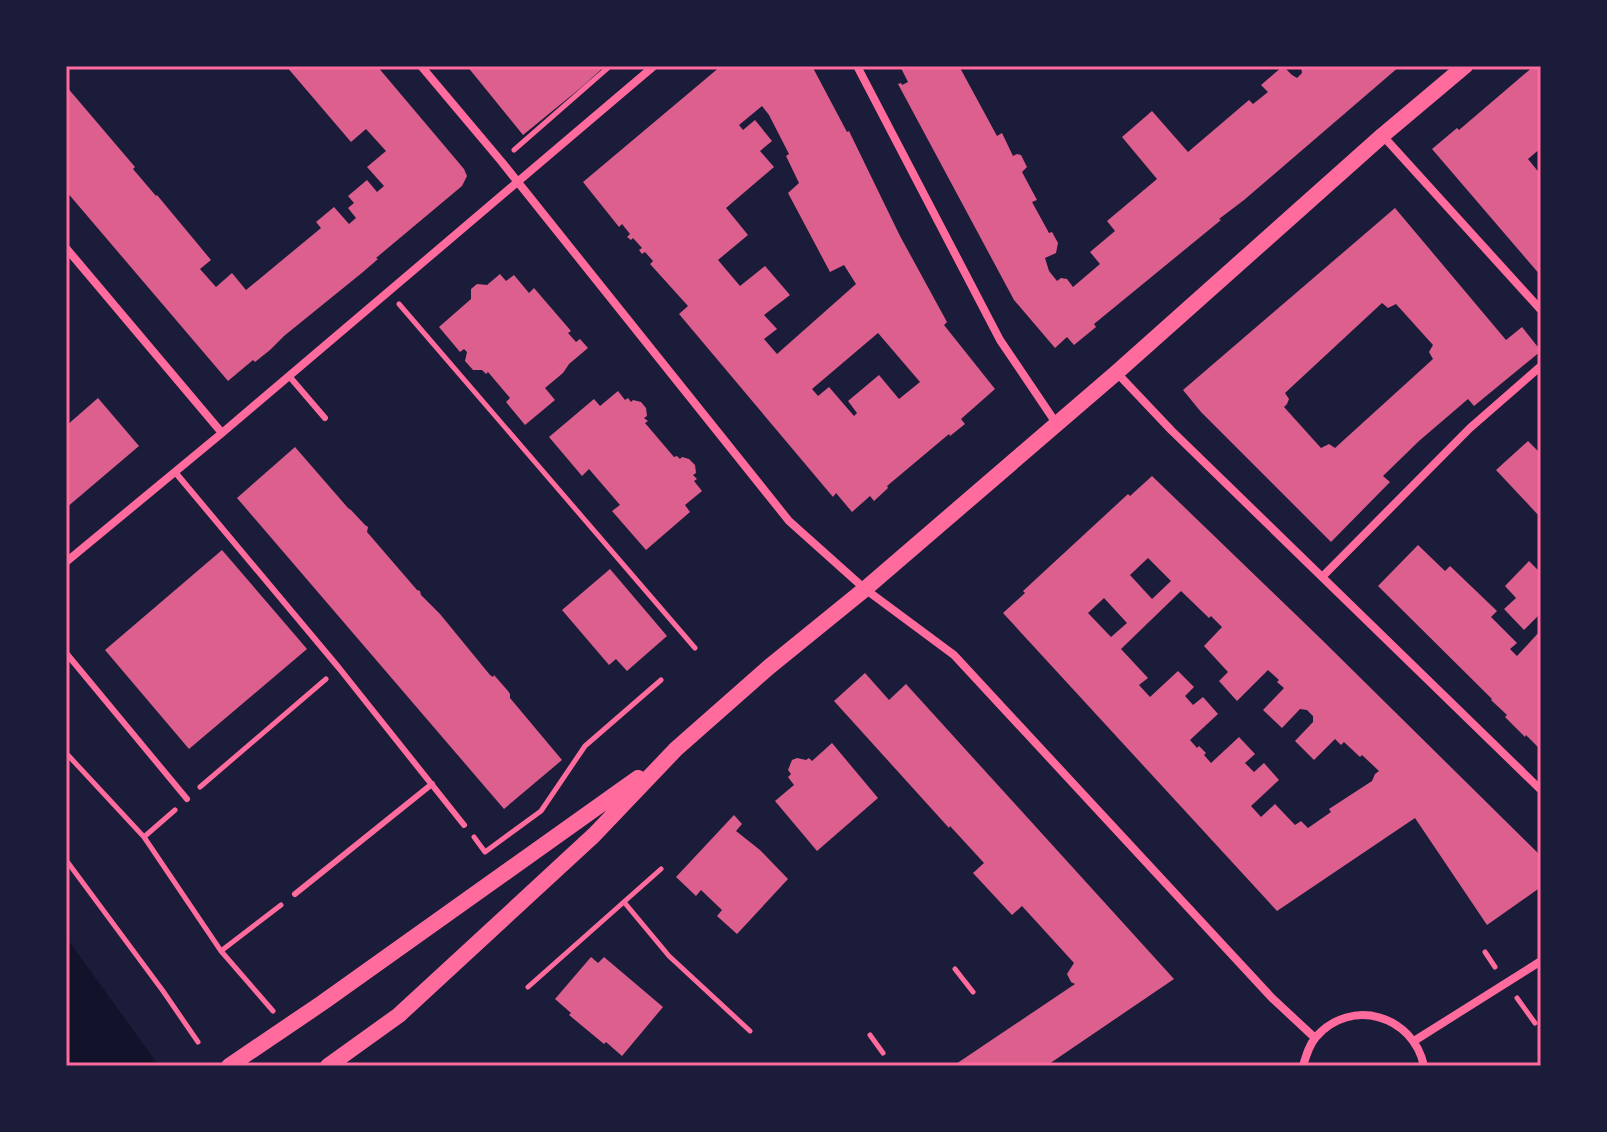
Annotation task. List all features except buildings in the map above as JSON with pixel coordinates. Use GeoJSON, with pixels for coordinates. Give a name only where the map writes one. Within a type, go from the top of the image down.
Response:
{"type":"FeatureCollection","features":[{"type":"Feature","properties":{"kind":"main road"},"geometry":{"type":"LineString","coordinates":[[328,1066],[399,1015],[594,835],[666,758],[1116,373],[1465,66]]}},
{"type":"Feature","properties":{"kind":"main road"},"geometry":{"type":"LineString","coordinates":[[229,1066],[666,758]]}},
{"type":"Feature","properties":{"kind":"street"},"geometry":{"type":"LineString","coordinates":[[421,66],[501,161],[789,521],[865,589],[954,655],[1272,998],[1315,1038]]}},
{"type":"Feature","properties":{"kind":"street"},"geometry":{"type":"LineString","coordinates":[[66,562],[654,66]]}},
{"type":"Feature","properties":{"kind":"street"},"geometry":{"type":"LineString","coordinates":[[857,66],[1000,340],[1056,423]]}},
{"type":"Feature","properties":{"kind":"street"},"geometry":{"type":"LineString","coordinates":[[1383,135],[1541,310]]}},
{"type":"Feature","properties":{"kind":"street"},"geometry":{"type":"LineString","coordinates":[[66,248],[222,433]]}},
{"type":"Feature","properties":{"kind":"street"},"geometry":{"type":"LineString","coordinates":[[1322,577],[1470,428],[1541,366]]}},
{"type":"Feature","properties":{"kind":"street"},"geometry":{"type":"LineString","coordinates":[[1116,373],[1541,790]]}},
{"type":"Feature","properties":{"kind":"street"},"geometry":{"type":"LineString","coordinates":[[1414,1041],[1541,961]]}},
{"type":"Feature","properties":{"kind":"street"},"geometry":{"type":"LineString","coordinates":[[1303,1066],[1315,1038],[1338,1020],[1362,1015],[1385,1019],[1406,1032],[1420,1051],[1424,1066]]}},
{"type":"Feature","properties":{"kind":"lane"},"geometry":{"type":"LineString","coordinates":[[289,376],[325,418]]}},
{"type":"Feature","properties":{"kind":"lane"},"geometry":{"type":"LineString","coordinates":[[175,472],[339,668],[464,825]]}},
{"type":"Feature","properties":{"kind":"lane"},"geometry":{"type":"LineString","coordinates":[[66,653],[187,799]]}},
{"type":"Feature","properties":{"kind":"lane"},"geometry":{"type":"LineString","coordinates":[[295,894],[432,784]]}},
{"type":"Feature","properties":{"kind":"path"},"geometry":{"type":"LineString","coordinates":[[501,161],[610,66]]}},
{"type":"Feature","properties":{"kind":"path"},"geometry":{"type":"LineString","coordinates":[[388,291],[695,648]]}},
{"type":"Feature","properties":{"kind":"path"},"geometry":{"type":"LineString","coordinates":[[144,837],[339,668]]}},
{"type":"Feature","properties":{"kind":"path"},"geometry":{"type":"LineString","coordinates":[[464,825],[485,852],[497,844],[541,811],[585,746],[661,680]]}},
{"type":"Feature","properties":{"kind":"path"},"geometry":{"type":"LineString","coordinates":[[66,753],[144,837],[221,951],[259,993]]}},
{"type":"Feature","properties":{"kind":"path"},"geometry":{"type":"LineString","coordinates":[[66,860],[198,1042]]}},
{"type":"Feature","properties":{"kind":"path"},"geometry":{"type":"LineString","coordinates":[[528,987],[661,869]]}},
{"type":"Feature","properties":{"kind":"path"},"geometry":{"type":"LineString","coordinates":[[221,951],[295,894]]}},
{"type":"Feature","properties":{"kind":"path"},"geometry":{"type":"LineString","coordinates":[[624,902],[669,956],[750,1031]]}},
{"type":"Feature","properties":{"kind":"path"},"geometry":{"type":"LineString","coordinates":[[955,969],[973,992]]}},
{"type":"Feature","properties":{"kind":"path"},"geometry":{"type":"LineString","coordinates":[[870,1035],[883,1053]]}},
{"type":"Feature","properties":{"kind":"shaded area"},"geometry":{"type":"Polygon","coordinates":[[[66,937],[159,1066],[66,1066],[66,937]]]}}]}
